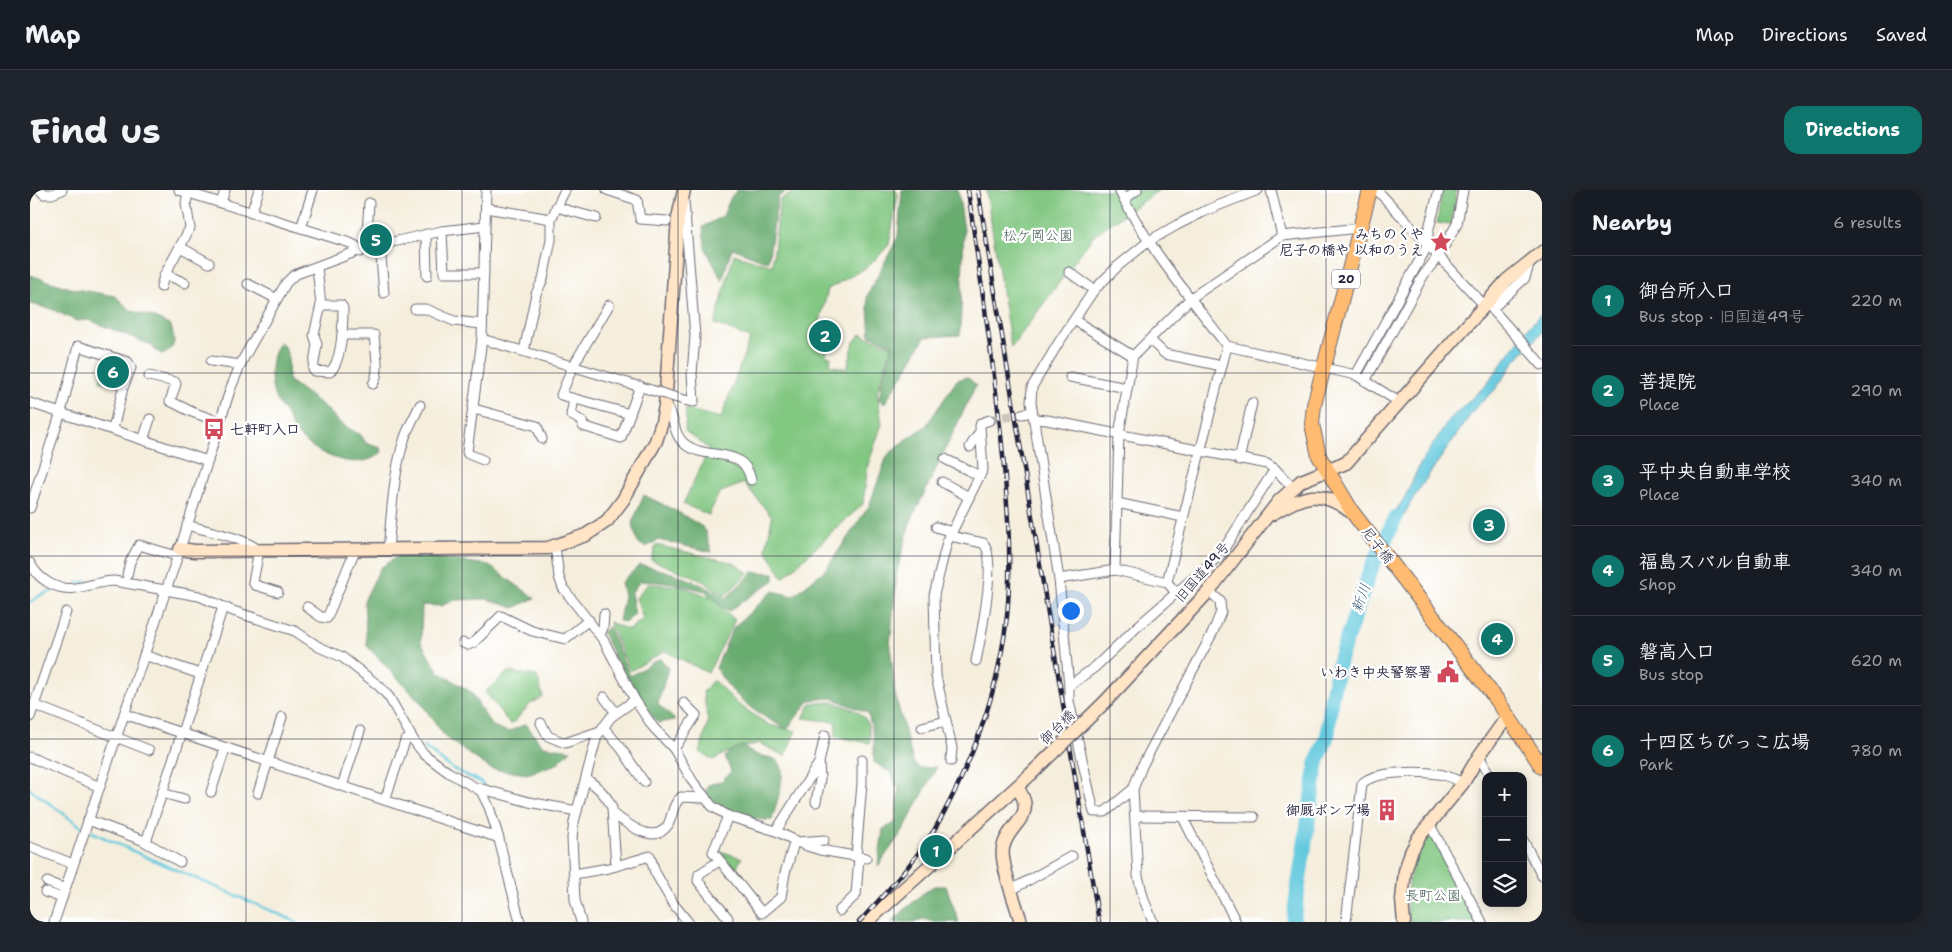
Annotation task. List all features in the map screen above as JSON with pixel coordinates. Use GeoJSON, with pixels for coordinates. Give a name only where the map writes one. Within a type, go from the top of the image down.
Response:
{"type":"FeatureCollection","features":[{"type":"Feature","properties":{"kind":"main road","name":"20"},"geometry":{"type":"LineString","coordinates":[[1353,513],[1319,456],[1312,424],[1322,369],[1370,190]]}},
{"type":"Feature","properties":{"kind":"main road","name":"尼子橋"},"geometry":{"type":"LineString","coordinates":[[1353,513],[1497,700],[1507,717]]}},
{"type":"Feature","properties":{"kind":"main road","name":"20"},"geometry":{"type":"LineString","coordinates":[[1507,717],[1542,767]]}},
{"type":"Feature","properties":{"kind":"street"},"geometry":{"type":"LineString","coordinates":[[40,190],[44,194],[52,194],[62,190]]}},
{"type":"Feature","properties":{"kind":"street"},"geometry":{"type":"LineString","coordinates":[[221,203],[225,190]]}},
{"type":"Feature","properties":{"kind":"street"},"geometry":{"type":"LineString","coordinates":[[251,213],[258,190]]}},
{"type":"Feature","properties":{"kind":"street"},"geometry":{"type":"LineString","coordinates":[[301,228],[312,190]]}},
{"type":"Feature","properties":{"kind":"street"},"geometry":{"type":"LineString","coordinates":[[483,460],[467,452],[482,339],[486,190]]}},
{"type":"Feature","properties":{"kind":"street"},"geometry":{"type":"LineString","coordinates":[[524,350],[536,294],[544,279],[551,240],[551,218],[565,190]]}},
{"type":"Feature","properties":{"kind":"street"},"geometry":{"type":"LineString","coordinates":[[607,190],[637,200],[640,219],[667,221]]}},
{"type":"Feature","properties":{"kind":"street"},"geometry":{"type":"LineString","coordinates":[[1119,190],[1127,208],[1149,240],[1227,346],[1322,369],[1356,375],[1399,402]]}},
{"type":"Feature","properties":{"kind":"street"},"geometry":{"type":"LineString","coordinates":[[1124,200],[1137,190]]}},
{"type":"Feature","properties":{"kind":"street"},"geometry":{"type":"LineString","coordinates":[[1133,789],[1105,812],[1094,812],[1069,701],[1059,579],[1033,416],[1032,387],[1094,290],[1149,240],[1207,210],[1258,190]]}},
{"type":"Feature","properties":{"kind":"street"},"geometry":{"type":"LineString","coordinates":[[1271,190],[1282,236]]}},
{"type":"Feature","properties":{"kind":"street"},"geometry":{"type":"LineString","coordinates":[[1376,190],[1484,305]]}},
{"type":"Feature","properties":{"kind":"street"},"geometry":{"type":"LineString","coordinates":[[1356,375],[1428,245],[1428,232],[1439,190]]}},
{"type":"Feature","properties":{"kind":"street"},"geometry":{"type":"LineString","coordinates":[[1366,381],[1423,276],[1439,255],[1457,224],[1463,190]]}},
{"type":"Feature","properties":{"kind":"street"},"geometry":{"type":"LineString","coordinates":[[183,192],[350,243],[363,250]]}},
{"type":"Feature","properties":{"kind":"street"},"geometry":{"type":"LineString","coordinates":[[161,287],[165,274],[190,228],[183,192]]}},
{"type":"Feature","properties":{"kind":"street"},"geometry":{"type":"LineString","coordinates":[[482,339],[694,402],[692,374],[695,336],[684,192]]}},
{"type":"Feature","properties":{"kind":"street"},"geometry":{"type":"LineString","coordinates":[[127,575],[130,562],[138,545],[178,552],[503,550],[548,548],[586,536],[598,529],[614,514],[652,449],[662,422],[678,218],[684,192]]}},
{"type":"Feature","properties":{"kind":"street"},"geometry":{"type":"LineString","coordinates":[[363,250],[370,203]]}},
{"type":"Feature","properties":{"kind":"street"},"geometry":{"type":"LineString","coordinates":[[556,207],[596,218]]}},
{"type":"Feature","properties":{"kind":"street"},"geometry":{"type":"LineString","coordinates":[[486,208],[551,218]]}},
{"type":"Feature","properties":{"kind":"street"},"geometry":{"type":"LineString","coordinates":[[54,922],[167,586],[230,390],[241,365],[286,283],[293,276],[380,245],[442,231],[485,226]]}},
{"type":"Feature","properties":{"kind":"street"},"geometry":{"type":"LineString","coordinates":[[1114,570],[1119,434],[1133,356],[1191,298],[1282,236],[1360,228]]}},
{"type":"Feature","properties":{"kind":"street"},"geometry":{"type":"LineString","coordinates":[[442,231],[444,272],[484,273]]}},
{"type":"Feature","properties":{"kind":"street"},"geometry":{"type":"LineString","coordinates":[[426,234],[427,276]]}},
{"type":"Feature","properties":{"kind":"street"},"geometry":{"type":"LineString","coordinates":[[380,245],[384,294]]}},
{"type":"Feature","properties":{"kind":"street"},"geometry":{"type":"LineString","coordinates":[[180,247],[209,263]]}},
{"type":"Feature","properties":{"kind":"street","name":"旧国道49号"},"geometry":{"type":"LineString","coordinates":[[1105,702],[1209,590],[1279,501],[1301,481],[1327,469],[1342,466],[1507,280],[1542,252]]}},
{"type":"Feature","properties":{"kind":"street"},"geometry":{"type":"LineString","coordinates":[[1531,261],[1525,278],[1492,310],[1542,365]]}},
{"type":"Feature","properties":{"kind":"street"},"geometry":{"type":"LineString","coordinates":[[317,267],[321,305],[314,334],[317,344],[313,369],[314,371],[330,372],[335,366],[342,335],[343,308],[341,306],[321,305]]}},
{"type":"Feature","properties":{"kind":"street"},"geometry":{"type":"LineString","coordinates":[[1069,272],[1094,290]]}},
{"type":"Feature","properties":{"kind":"street"},"geometry":{"type":"LineString","coordinates":[[165,274],[185,283]]}},
{"type":"Feature","properties":{"kind":"street"},"geometry":{"type":"LineString","coordinates":[[248,284],[277,300]]}},
{"type":"Feature","properties":{"kind":"street"},"geometry":{"type":"LineString","coordinates":[[609,305],[573,366],[561,395],[630,414]]}},
{"type":"Feature","properties":{"kind":"street"},"geometry":{"type":"LineString","coordinates":[[415,310],[426,309],[454,321],[482,324]]}},
{"type":"Feature","properties":{"kind":"street"},"geometry":{"type":"LineString","coordinates":[[1074,320],[1133,356]]}},
{"type":"Feature","properties":{"kind":"street"},"geometry":{"type":"LineString","coordinates":[[342,335],[374,335],[376,379],[373,384]]}},
{"type":"Feature","properties":{"kind":"street"},"geometry":{"type":"LineString","coordinates":[[1150,340],[1165,354],[1222,366]]}},
{"type":"Feature","properties":{"kind":"street"},"geometry":{"type":"LineString","coordinates":[[30,508],[61,412],[78,346],[128,362],[131,368],[123,388],[113,430]]}},
{"type":"Feature","properties":{"kind":"street"},"geometry":{"type":"LineString","coordinates":[[1167,582],[1227,346]]}},
{"type":"Feature","properties":{"kind":"street"},"geometry":{"type":"LineString","coordinates":[[211,361],[241,365]]}},
{"type":"Feature","properties":{"kind":"street"},"geometry":{"type":"LineString","coordinates":[[149,376],[176,384],[170,401],[192,412],[220,422]]}},
{"type":"Feature","properties":{"kind":"street"},"geometry":{"type":"LineString","coordinates":[[1070,377],[1127,388]]}},
{"type":"Feature","properties":{"kind":"street"},"geometry":{"type":"LineString","coordinates":[[574,399],[571,415],[582,421],[583,426],[621,438],[640,386]]}},
{"type":"Feature","properties":{"kind":"street"},"geometry":{"type":"LineString","coordinates":[[30,403],[208,461]]}},
{"type":"Feature","properties":{"kind":"street"},"geometry":{"type":"LineString","coordinates":[[1239,460],[1252,403]]}},
{"type":"Feature","properties":{"kind":"street"},"geometry":{"type":"LineString","coordinates":[[388,550],[395,479],[400,453],[405,436],[420,405]]}},
{"type":"Feature","properties":{"kind":"street"},"geometry":{"type":"LineString","coordinates":[[664,406],[671,411],[673,428],[678,437],[687,446],[730,456],[743,464],[749,471],[751,480]]}},
{"type":"Feature","properties":{"kind":"street"},"geometry":{"type":"LineString","coordinates":[[474,409],[537,426],[542,439]]}},
{"type":"Feature","properties":{"kind":"street"},"geometry":{"type":"LineString","coordinates":[[1022,414],[1239,460],[1267,464],[1275,469],[1293,488]]}},
{"type":"Feature","properties":{"kind":"street"},"geometry":{"type":"LineString","coordinates":[[143,440],[150,419]]}},
{"type":"Feature","properties":{"kind":"street"},"geometry":{"type":"LineString","coordinates":[[951,761],[952,748],[936,676],[934,601],[942,559],[951,534],[980,476],[983,465],[980,432],[982,423],[990,420]]}},
{"type":"Feature","properties":{"kind":"street"},"geometry":{"type":"LineString","coordinates":[[970,447],[980,432]]}},
{"type":"Feature","properties":{"kind":"street"},"geometry":{"type":"LineString","coordinates":[[945,459],[980,476]]}},
{"type":"Feature","properties":{"kind":"street"},"geometry":{"type":"LineString","coordinates":[[1069,686],[1094,667],[1176,592],[1220,555],[1275,469]]}},
{"type":"Feature","properties":{"kind":"street"},"geometry":{"type":"LineString","coordinates":[[942,482],[969,497]]}},
{"type":"Feature","properties":{"kind":"street"},"geometry":{"type":"LineString","coordinates":[[1264,519],[1309,496],[1338,501],[1353,513]]}},
{"type":"Feature","properties":{"kind":"street"},"geometry":{"type":"LineString","coordinates":[[1117,503],[1183,517]]}},
{"type":"Feature","properties":{"kind":"street"},"geometry":{"type":"LineString","coordinates":[[187,525],[253,545],[260,550]]}},
{"type":"Feature","properties":{"kind":"street"},"geometry":{"type":"LineString","coordinates":[[936,527],[951,534],[983,543],[988,549],[987,602],[976,661]]}},
{"type":"Feature","properties":{"kind":"street"},"geometry":{"type":"LineString","coordinates":[[556,546],[559,577],[563,588],[600,635],[635,700],[653,727],[674,748],[693,782],[712,806],[728,816],[776,831],[820,850],[860,857]]}},
{"type":"Feature","properties":{"kind":"street"},"geometry":{"type":"LineString","coordinates":[[260,550],[253,582],[255,585],[278,592]]}},
{"type":"Feature","properties":{"kind":"street"},"geometry":{"type":"LineString","coordinates":[[307,607],[321,617],[327,618],[355,550]]}},
{"type":"Feature","properties":{"kind":"street"},"geometry":{"type":"LineString","coordinates":[[30,563],[37,574],[60,587],[77,588],[114,580],[167,586],[295,632],[319,647],[342,656],[389,697],[411,737],[424,754],[458,778],[481,789],[529,802],[577,811]]}},
{"type":"Feature","properties":{"kind":"street"},"geometry":{"type":"LineString","coordinates":[[1059,579],[1114,570],[1167,582],[1176,592]]}},
{"type":"Feature","properties":{"kind":"street"},"geometry":{"type":"LineString","coordinates":[[1153,922],[1144,900],[1138,876],[1133,789],[1142,766],[1206,645],[1221,612],[1220,601],[1209,590]]}},
{"type":"Feature","properties":{"kind":"street"},"geometry":{"type":"LineString","coordinates":[[146,842],[223,607]]}},
{"type":"Feature","properties":{"kind":"street"},"geometry":{"type":"LineString","coordinates":[[66,612],[31,712],[117,737],[149,750]]}},
{"type":"Feature","properties":{"kind":"street"},"geometry":{"type":"LineString","coordinates":[[600,635],[603,628],[604,614]]}},
{"type":"Feature","properties":{"kind":"street"},"geometry":{"type":"LineString","coordinates":[[463,643],[468,645],[473,643],[501,616],[532,631],[565,639],[589,620]]}},
{"type":"Feature","properties":{"kind":"street"},"geometry":{"type":"LineString","coordinates":[[144,655],[200,674]]}},
{"type":"Feature","properties":{"kind":"street"},"geometry":{"type":"LineString","coordinates":[[604,697],[616,713]]}},
{"type":"Feature","properties":{"kind":"street"},"geometry":{"type":"LineString","coordinates":[[581,922],[575,900],[572,838],[577,811],[597,736],[616,713],[635,700]]}},
{"type":"Feature","properties":{"kind":"street","name":"御台橋"},"geometry":{"type":"LineString","coordinates":[[1017,787],[1105,702]]}},
{"type":"Feature","properties":{"kind":"street"},"geometry":{"type":"LineString","coordinates":[[674,748],[696,715],[684,703]]}},
{"type":"Feature","properties":{"kind":"street"},"geometry":{"type":"LineString","coordinates":[[124,714],[225,749],[499,838]]}},
{"type":"Feature","properties":{"kind":"street"},"geometry":{"type":"LineString","coordinates":[[258,793],[282,717]]}},
{"type":"Feature","properties":{"kind":"street"},"geometry":{"type":"LineString","coordinates":[[1404,922],[1402,900],[1405,871],[1411,852],[1429,823],[1463,784],[1479,756],[1507,717]]}},
{"type":"Feature","properties":{"kind":"street"},"geometry":{"type":"LineString","coordinates":[[922,727],[946,721]]}},
{"type":"Feature","properties":{"kind":"street"},"geometry":{"type":"LineString","coordinates":[[540,723],[548,736],[566,743],[601,729]]}},
{"type":"Feature","properties":{"kind":"street"},"geometry":{"type":"LineString","coordinates":[[601,729],[621,748],[644,782]]}},
{"type":"Feature","properties":{"kind":"street"},"geometry":{"type":"LineString","coordinates":[[342,786],[360,731]]}},
{"type":"Feature","properties":{"kind":"street"},"geometry":{"type":"LineString","coordinates":[[816,802],[820,779],[819,763],[825,735]]}},
{"type":"Feature","properties":{"kind":"street"},"geometry":{"type":"LineString","coordinates":[[386,800],[405,741],[411,737]]}},
{"type":"Feature","properties":{"kind":"street"},"geometry":{"type":"LineString","coordinates":[[212,792],[225,749]]}},
{"type":"Feature","properties":{"kind":"street"},"geometry":{"type":"LineString","coordinates":[[1479,756],[1488,772]]}},
{"type":"Feature","properties":{"kind":"street"},"geometry":{"type":"LineString","coordinates":[[30,757],[100,788]]}},
{"type":"Feature","properties":{"kind":"street"},"geometry":{"type":"LineString","coordinates":[[839,911],[856,895],[860,857],[862,760]]}},
{"type":"Feature","properties":{"kind":"street"},"geometry":{"type":"LineString","coordinates":[[776,831],[819,763]]}},
{"type":"Feature","properties":{"kind":"street"},"geometry":{"type":"LineString","coordinates":[[1346,922],[1362,784],[1365,781],[1387,774],[1430,773],[1445,775],[1463,784]]}},
{"type":"Feature","properties":{"kind":"street"},"geometry":{"type":"LineString","coordinates":[[586,779],[598,787],[610,802],[616,866]]}},
{"type":"Feature","properties":{"kind":"street"},"geometry":{"type":"LineString","coordinates":[[867,922],[1017,787],[1022,795],[1025,806],[1021,820],[1006,838],[1003,848],[1003,860],[1021,922]]}},
{"type":"Feature","properties":{"kind":"street"},"geometry":{"type":"LineString","coordinates":[[481,789],[490,807],[520,922]]}},
{"type":"Feature","properties":{"kind":"street"},"geometry":{"type":"LineString","coordinates":[[162,793],[184,799]]}},
{"type":"Feature","properties":{"kind":"street"},"geometry":{"type":"LineString","coordinates":[[612,814],[634,829],[647,833],[659,832],[667,825],[675,804],[681,797],[705,798]]}},
{"type":"Feature","properties":{"kind":"street"},"geometry":{"type":"LineString","coordinates":[[728,816],[713,852],[762,913],[781,897],[785,873],[797,841]]}},
{"type":"Feature","properties":{"kind":"street"},"geometry":{"type":"LineString","coordinates":[[1135,816],[1254,817]]}},
{"type":"Feature","properties":{"kind":"street"},"geometry":{"type":"LineString","coordinates":[[1182,816],[1236,922]]}},
{"type":"Feature","properties":{"kind":"street"},"geometry":{"type":"LineString","coordinates":[[1429,823],[1482,922]]}},
{"type":"Feature","properties":{"kind":"street"},"geometry":{"type":"LineString","coordinates":[[86,826],[146,842],[180,862]]}},
{"type":"Feature","properties":{"kind":"street"},"geometry":{"type":"LineString","coordinates":[[797,841],[824,840]]}},
{"type":"Feature","properties":{"kind":"street"},"geometry":{"type":"LineString","coordinates":[[30,847],[73,864]]}},
{"type":"Feature","properties":{"kind":"street"},"geometry":{"type":"LineString","coordinates":[[1527,848],[1542,876]]}},
{"type":"Feature","properties":{"kind":"street"},"geometry":{"type":"LineString","coordinates":[[574,874],[616,866],[650,856],[655,872],[672,902],[688,922]]}},
{"type":"Feature","properties":{"kind":"street"},"geometry":{"type":"LineString","coordinates":[[1011,890],[1072,856]]}},
{"type":"Feature","properties":{"kind":"street"},"geometry":{"type":"LineString","coordinates":[[719,861],[699,874],[698,881],[728,918]]}},
{"type":"Feature","properties":{"kind":"street"},"geometry":{"type":"LineString","coordinates":[[47,882],[65,889]]}},
{"type":"Feature","properties":{"kind":"street"},"geometry":{"type":"LineString","coordinates":[[45,892],[62,898]]}},
{"type":"Feature","properties":{"kind":"green space"},"geometry":{"type":"Polygon","coordinates":[[[737,190],[789,190],[778,197],[768,262],[732,248],[722,281],[705,247],[703,227],[723,216],[731,197],[737,190]]]}},
{"type":"Feature","properties":{"kind":"green space"},"geometry":{"type":"Polygon","coordinates":[[[797,190],[896,190],[898,195],[889,245],[869,266],[828,289],[814,346],[827,351],[826,356],[831,357],[830,365],[847,369],[854,342],[861,334],[892,346],[877,392],[882,424],[868,465],[863,504],[783,578],[766,549],[772,517],[744,483],[719,493],[709,515],[683,504],[709,449],[685,431],[686,409],[721,418],[750,338],[715,324],[734,254],[772,266],[780,200],[797,190]]]}},
{"type":"Feature","properties":{"kind":"green space"},"geometry":{"type":"Polygon","coordinates":[[[902,190],[958,190],[964,230],[960,335],[925,337],[884,404],[879,399],[881,385],[893,345],[870,335],[867,296],[898,237],[902,190]]]}},
{"type":"Feature","properties":{"kind":"green space","name":"松ケ岡公園"},"geometry":{"type":"Polygon","coordinates":[[[986,190],[1159,190],[1094,235],[1011,348],[986,190]]]}},
{"type":"Feature","properties":{"kind":"green space"},"geometry":{"type":"Polygon","coordinates":[[[1442,190],[1457,190],[1451,225],[1437,223],[1442,190]]]}},
{"type":"Feature","properties":{"kind":"green space"},"geometry":{"type":"Polygon","coordinates":[[[30,275],[70,288],[115,296],[132,311],[153,317],[171,326],[174,339],[173,346],[163,355],[151,345],[89,320],[77,321],[51,309],[30,304],[30,275]]]}},
{"type":"Feature","properties":{"kind":"green space"},"geometry":{"type":"Polygon","coordinates":[[[280,342],[284,345],[287,354],[288,380],[325,407],[341,424],[361,435],[366,443],[381,448],[382,452],[372,458],[361,461],[338,459],[314,448],[296,433],[276,400],[273,391],[271,377],[272,360],[276,347],[280,342]]]}},
{"type":"Feature","properties":{"kind":"green space"},"geometry":{"type":"Polygon","coordinates":[[[106,357],[127,362],[120,386],[100,381],[106,357]]]}},
{"type":"Feature","properties":{"kind":"green space"},"geometry":{"type":"Polygon","coordinates":[[[967,377],[976,385],[910,523],[897,571],[890,645],[895,694],[913,762],[919,768],[937,767],[904,829],[878,866],[883,829],[895,823],[899,790],[890,772],[874,762],[874,738],[868,713],[832,698],[810,700],[787,729],[756,711],[738,697],[716,668],[733,628],[773,591],[793,596],[826,569],[869,506],[887,456],[926,426],[957,380],[967,377]]]}},
{"type":"Feature","properties":{"kind":"green space"},"geometry":{"type":"Polygon","coordinates":[[[644,495],[704,528],[712,552],[658,540],[646,547],[638,543],[632,523],[644,495]]]}},
{"type":"Feature","properties":{"kind":"green space"},"geometry":{"type":"Polygon","coordinates":[[[656,545],[734,563],[748,573],[725,596],[698,578],[651,560],[656,545]]]}},
{"type":"Feature","properties":{"kind":"green space"},"geometry":{"type":"Polygon","coordinates":[[[398,556],[423,556],[488,565],[535,598],[514,608],[487,599],[455,600],[441,606],[422,605],[421,642],[439,672],[471,692],[491,725],[508,732],[526,724],[543,746],[571,750],[557,764],[527,774],[491,769],[446,738],[421,703],[367,646],[364,601],[380,568],[398,556]]]}},
{"type":"Feature","properties":{"kind":"green space"},"geometry":{"type":"Polygon","coordinates":[[[640,565],[663,570],[685,578],[726,598],[753,572],[774,573],[774,580],[729,611],[705,591],[673,583],[640,581],[631,593],[635,614],[626,622],[619,621],[624,596],[621,582],[640,565]]]}},
{"type":"Feature","properties":{"kind":"green space"},"geometry":{"type":"Polygon","coordinates":[[[648,584],[680,586],[711,597],[735,620],[708,673],[665,651],[630,671],[609,622],[629,630],[643,619],[636,598],[648,584]]]}},
{"type":"Feature","properties":{"kind":"green space"},"geometry":{"type":"Polygon","coordinates":[[[609,627],[630,676],[660,658],[668,668],[658,704],[675,720],[658,723],[630,689],[602,632],[609,627]]]}},
{"type":"Feature","properties":{"kind":"green space"},"geometry":{"type":"Polygon","coordinates":[[[508,672],[537,676],[543,697],[530,704],[511,725],[485,692],[508,672]]]}},
{"type":"Feature","properties":{"kind":"green space"},"geometry":{"type":"Polygon","coordinates":[[[713,680],[739,705],[769,725],[796,731],[785,756],[759,743],[728,752],[713,760],[700,752],[708,722],[703,692],[713,680]]]}},
{"type":"Feature","properties":{"kind":"green space"},"geometry":{"type":"Polygon","coordinates":[[[833,702],[856,711],[865,719],[870,733],[870,743],[835,737],[836,722],[803,718],[811,703],[833,702]]]}},
{"type":"Feature","properties":{"kind":"green space"},"geometry":{"type":"Polygon","coordinates":[[[743,746],[759,755],[776,760],[781,767],[782,782],[772,820],[751,818],[729,812],[716,804],[705,791],[708,785],[722,781],[731,771],[725,757],[732,750],[743,746]]]}},
{"type":"Feature","properties":{"kind":"green space","name":"長町公園"},"geometry":{"type":"Polygon","coordinates":[[[1427,834],[1432,835],[1477,922],[1409,922],[1407,900],[1410,876],[1417,853],[1427,834]]]}},
{"type":"Feature","properties":{"kind":"green space"},"geometry":{"type":"Polygon","coordinates":[[[719,852],[742,858],[736,868],[719,852]]]}},
{"type":"Feature","properties":{"kind":"green space"},"geometry":{"type":"Polygon","coordinates":[[[934,886],[946,886],[959,922],[933,922],[923,919],[914,922],[891,922],[921,895],[934,886]]]}},
{"type":"Feature","properties":{"kind":"water"},"geometry":{"type":"Polygon","coordinates":[[[1542,313],[1542,332],[1515,361],[1495,390],[1476,407],[1411,502],[1391,540],[1382,528],[1405,497],[1420,464],[1449,420],[1487,384],[1528,328],[1542,313]]]}},
{"type":"Feature","properties":{"kind":"waterway","name":"新川"},"geometry":{"type":"LineString","coordinates":[[1293,922],[1317,763],[1328,734],[1331,699],[1340,658],[1370,571],[1396,517]]}},
{"type":"Feature","properties":{"kind":"waterway"},"geometry":{"type":"LineString","coordinates":[[126,578],[143,582]]}},
{"type":"Feature","properties":{"kind":"waterway"},"geometry":{"type":"LineString","coordinates":[[77,583],[88,581]]}},
{"type":"Feature","properties":{"kind":"waterway"},"geometry":{"type":"LineString","coordinates":[[170,586],[189,590]]}},
{"type":"Feature","properties":{"kind":"waterway"},"geometry":{"type":"LineString","coordinates":[[30,602],[41,595],[57,589]]}},
{"type":"Feature","properties":{"kind":"waterway"},"geometry":{"type":"LineString","coordinates":[[385,686],[394,698]]}},
{"type":"Feature","properties":{"kind":"waterway"},"geometry":{"type":"LineString","coordinates":[[424,747],[453,769],[481,782],[484,786]]}},
{"type":"Feature","properties":{"kind":"waterway"},"geometry":{"type":"LineString","coordinates":[[30,789],[83,828]]}},
{"type":"Feature","properties":{"kind":"waterway"},"geometry":{"type":"LineString","coordinates":[[88,830],[297,922]]}},
{"type":"Feature","properties":{"kind":"tunnel"},"geometry":{"type":"LineString","coordinates":[[990,420],[1022,414]]}},
{"type":"Feature","properties":{"kind":"railway"},"geometry":{"type":"LineString","coordinates":[[859,922],[903,873],[941,818],[975,746],[992,695],[1003,643],[1007,616],[1009,576],[1006,496],[996,389],[968,190]]}},
{"type":"Feature","properties":{"kind":"railway"},"geometry":{"type":"LineString","coordinates":[[978,190],[1099,922]]}},
{"type":"Feature","properties":{"kind":"place","name":"磐高入口"},"geometry":{"type":"Point","coordinates":[376,240]}},
{"type":"Feature","properties":{"kind":"place","name":"みちのくや 尼子の橋や 以和のうえ"},"geometry":{"type":"Point","coordinates":[1441,242]}},
{"type":"Feature","properties":{"kind":"place","name":"菩提院"},"geometry":{"type":"Point","coordinates":[825,336]}},
{"type":"Feature","properties":{"kind":"place","name":"十四区ちびっこ広場"},"geometry":{"type":"Point","coordinates":[113,372]}},
{"type":"Feature","properties":{"kind":"place","name":"七軒町入口"},"geometry":{"type":"Point","coordinates":[214,429]}},
{"type":"Feature","properties":{"kind":"place","name":"平中央自動車学校"},"geometry":{"type":"Point","coordinates":[1489,525]}},
{"type":"Feature","properties":{"kind":"place","name":"福島スバル自動車"},"geometry":{"type":"Point","coordinates":[1497,639]}},
{"type":"Feature","properties":{"kind":"place","name":"いわき中央警察署"},"geometry":{"type":"Point","coordinates":[1448,672]}},
{"type":"Feature","properties":{"kind":"place","name":"御厩ポンプ場"},"geometry":{"type":"Point","coordinates":[1387,810]}},
{"type":"Feature","properties":{"kind":"place","name":"御台所入口"},"geometry":{"type":"Point","coordinates":[936,851]}}]}
